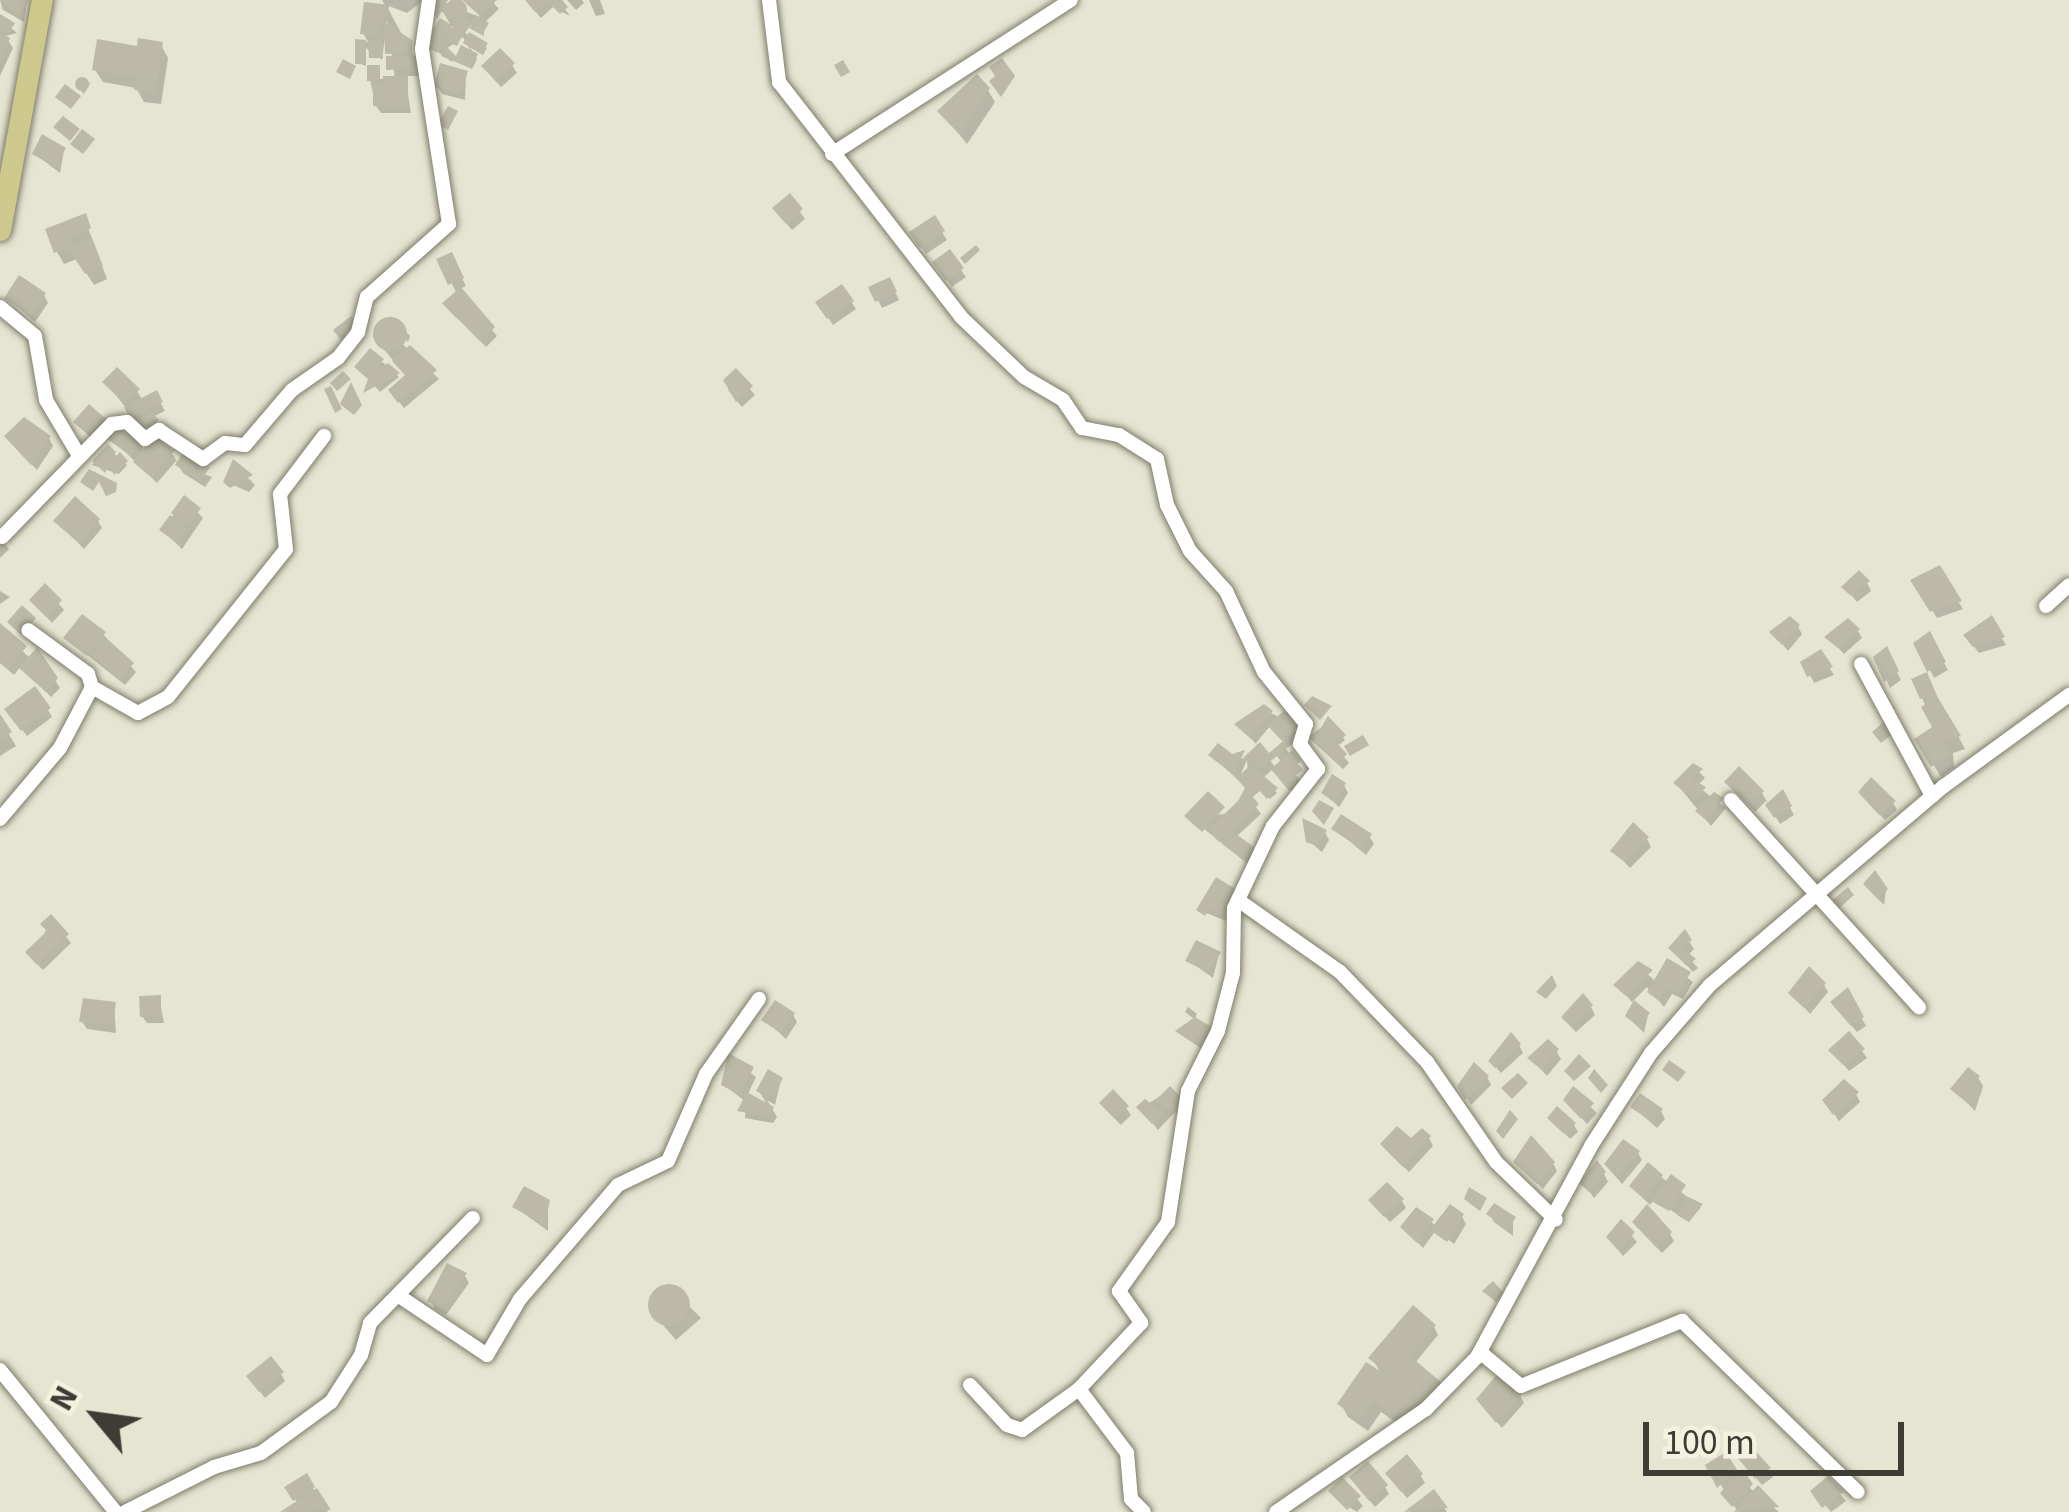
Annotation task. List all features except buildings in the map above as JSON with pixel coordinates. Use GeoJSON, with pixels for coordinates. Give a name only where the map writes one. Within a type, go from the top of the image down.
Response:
{"type":"FeatureCollection","features":[{"type":"Feature","properties":{"kind":"main road"},"geometry":{"type":"LineString","coordinates":[[0,230],[42,0]]}},
{"type":"Feature","properties":{"kind":"street"},"geometry":{"type":"LineString","coordinates":[[2,537],[112,424],[127,422],[145,439],[159,430],[202,459],[225,443],[245,445],[292,390],[346,349],[368,297],[449,224],[422,50],[429,0]]}},
{"type":"Feature","properties":{"kind":"street"},"geometry":{"type":"LineString","coordinates":[[769,0],[779,82],[961,317],[1024,377],[1063,400],[1082,428],[1120,434],[1157,459],[1167,505],[1190,551],[1226,591],[1264,672],[1306,724],[1300,744],[1318,776],[1273,826],[1238,900],[1233,973],[1218,1030],[1188,1091],[1168,1222],[1119,1291],[1141,1323],[1079,1389],[1022,1430],[1007,1425],[970,1384]]}},
{"type":"Feature","properties":{"kind":"street"},"geometry":{"type":"LineString","coordinates":[[832,154],[1071,0]]}},
{"type":"Feature","properties":{"kind":"street"},"geometry":{"type":"LineString","coordinates":[[0,307],[35,336],[46,400],[78,454]]}},
{"type":"Feature","properties":{"kind":"street"},"geometry":{"type":"LineString","coordinates":[[28,630],[88,674],[92,687],[137,713],[168,697],[286,549],[280,494],[324,436]]}},
{"type":"Feature","properties":{"kind":"street"},"geometry":{"type":"LineString","coordinates":[[2046,607],[2069,585]]}},
{"type":"Feature","properties":{"kind":"street"},"geometry":{"type":"LineString","coordinates":[[1861,664],[1932,796]]}},
{"type":"Feature","properties":{"kind":"street"},"geometry":{"type":"LineString","coordinates":[[0,820],[60,748],[92,687]]}},
{"type":"Feature","properties":{"kind":"street"},"geometry":{"type":"LineString","coordinates":[[1276,1512],[1426,1409],[1480,1352],[1652,1053],[1710,986],[1932,796],[2069,695]]}},
{"type":"Feature","properties":{"kind":"street"},"geometry":{"type":"LineString","coordinates":[[1731,800],[1919,1007]]}},
{"type":"Feature","properties":{"kind":"street"},"geometry":{"type":"LineString","coordinates":[[1238,900],[1340,972],[1427,1062],[1496,1162],[1556,1220]]}},
{"type":"Feature","properties":{"kind":"street"},"geometry":{"type":"LineString","coordinates":[[399,1296],[487,1355],[520,1299],[618,1185],[668,1162],[706,1073],[760,999]]}},
{"type":"Feature","properties":{"kind":"street"},"geometry":{"type":"LineString","coordinates":[[0,1370],[121,1512],[183,1480],[261,1453],[315,1414],[346,1383],[370,1323],[473,1217]]}},
{"type":"Feature","properties":{"kind":"street"},"geometry":{"type":"LineString","coordinates":[[1480,1352],[1521,1386],[1682,1321],[1858,1492]]}},
{"type":"Feature","properties":{"kind":"street"},"geometry":{"type":"LineString","coordinates":[[1079,1389],[1127,1453],[1131,1498],[1144,1512]]}}]}
